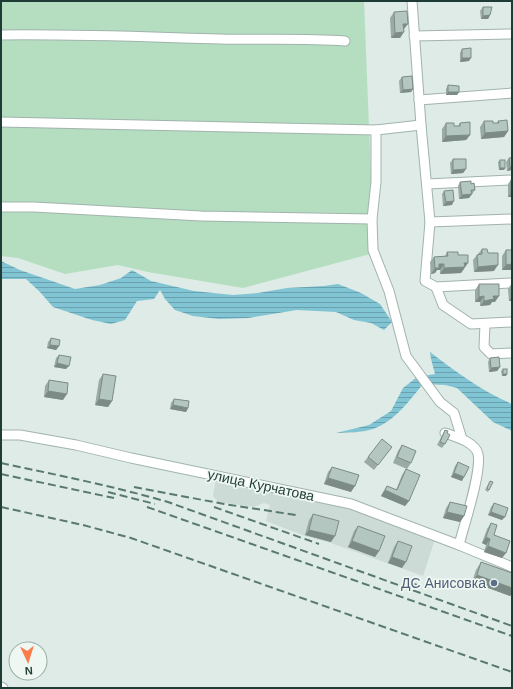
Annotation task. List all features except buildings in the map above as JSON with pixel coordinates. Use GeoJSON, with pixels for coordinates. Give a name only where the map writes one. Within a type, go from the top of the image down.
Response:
{"type":"FeatureCollection","features":[{"type":"Feature","properties":{"kind":"street"},"geometry":{"type":"LineString","coordinates":[[412,1],[430,222],[425,281],[436,287],[512,283]]}},
{"type":"Feature","properties":{"kind":"street"},"geometry":{"type":"LineString","coordinates":[[1,35],[51,34],[345,41]]}},
{"type":"Feature","properties":{"kind":"street"},"geometry":{"type":"LineString","coordinates":[[414,36],[512,34]]}},
{"type":"Feature","properties":{"kind":"street"},"geometry":{"type":"LineString","coordinates":[[419,100],[512,93]]}},
{"type":"Feature","properties":{"kind":"street"},"geometry":{"type":"LineString","coordinates":[[1,122],[376,130],[421,126]]}},
{"type":"Feature","properties":{"kind":"street"},"geometry":{"type":"LineString","coordinates":[[376,130],[376,182],[372,219],[373,250],[389,291],[401,334],[402,346],[406,356],[440,402],[454,413],[462,439]]}},
{"type":"Feature","properties":{"kind":"street"},"geometry":{"type":"LineString","coordinates":[[427,184],[512,180]]}},
{"type":"Feature","properties":{"kind":"street"},"geometry":{"type":"LineString","coordinates":[[1,208],[34,206],[201,216],[372,219]]}},
{"type":"Feature","properties":{"kind":"street"},"geometry":{"type":"LineString","coordinates":[[430,222],[512,219]]}},
{"type":"Feature","properties":{"kind":"street"},"geometry":{"type":"LineString","coordinates":[[436,287],[443,305],[471,324],[512,322]]}},
{"type":"Feature","properties":{"kind":"street"},"geometry":{"type":"LineString","coordinates":[[485,324],[484,347],[490,354],[512,353]]}},
{"type":"Feature","properties":{"kind":"street"},"geometry":{"type":"LineString","coordinates":[[446,433],[462,439],[471,445],[478,453],[478,470],[459,544]]}},
{"type":"Feature","properties":{"kind":"street","name":"улица Курчатова"},"geometry":{"type":"LineString","coordinates":[[1,435],[20,435],[76,444],[131,458],[351,504],[459,544],[512,567]]}},
{"type":"Feature","properties":{"kind":"shaded area"},"geometry":{"type":"Polygon","coordinates":[[[216,479],[350,507],[435,539],[423,576],[331,543],[305,536],[266,521],[270,505],[264,503],[254,507],[218,502],[213,496],[216,479]]]}},
{"type":"Feature","properties":{"kind":"green space"},"geometry":{"type":"Polygon","coordinates":[[[1,1],[364,1],[374,253],[243,288],[148,272],[118,265],[65,274],[18,258],[1,256],[1,1]]]}},
{"type":"Feature","properties":{"kind":"water"},"geometry":{"type":"Polygon","coordinates":[[[1,261],[20,270],[75,289],[100,285],[121,278],[132,270],[151,281],[194,291],[233,295],[258,293],[287,288],[338,284],[361,293],[380,304],[392,322],[384,330],[371,323],[354,320],[336,312],[297,310],[248,318],[219,319],[193,316],[175,310],[165,299],[160,290],[154,299],[137,301],[125,320],[111,324],[92,320],[53,307],[26,279],[1,279],[1,261]]]}},
{"type":"Feature","properties":{"kind":"water"},"geometry":{"type":"Polygon","coordinates":[[[430,352],[470,381],[512,404],[512,431],[493,422],[457,388],[445,385],[423,384],[395,416],[381,426],[364,431],[336,433],[369,425],[391,411],[403,388],[417,377],[435,374],[430,352]]]}},
{"type":"Feature","properties":{"kind":"railway"},"geometry":{"type":"LineString","coordinates":[[1,463],[106,486],[168,502],[512,626]]}},
{"type":"Feature","properties":{"kind":"railway"},"geometry":{"type":"LineString","coordinates":[[1,474],[114,498]]}},
{"type":"Feature","properties":{"kind":"railway"},"geometry":{"type":"LineString","coordinates":[[134,487],[224,504],[296,515]]}},
{"type":"Feature","properties":{"kind":"railway"},"geometry":{"type":"LineString","coordinates":[[108,492],[155,504]]}},
{"type":"Feature","properties":{"kind":"railway"},"geometry":{"type":"LineString","coordinates":[[1,507],[83,525],[131,538],[512,672]]}},
{"type":"Feature","properties":{"kind":"railway"},"geometry":{"type":"LineString","coordinates":[[147,507],[512,636]]}},
{"type":"Feature","properties":{"kind":"railway"},"geometry":{"type":"LineString","coordinates":[[214,507],[319,544]]}},
{"type":"Feature","properties":{"kind":"railway"},"geometry":{"type":"LineString","coordinates":[[402,581],[421,586]]}},
{"type":"Feature","properties":{"kind":"place","name":"ДС Анисовка"},"geometry":{"type":"Point","coordinates":[494,583]}}]}
